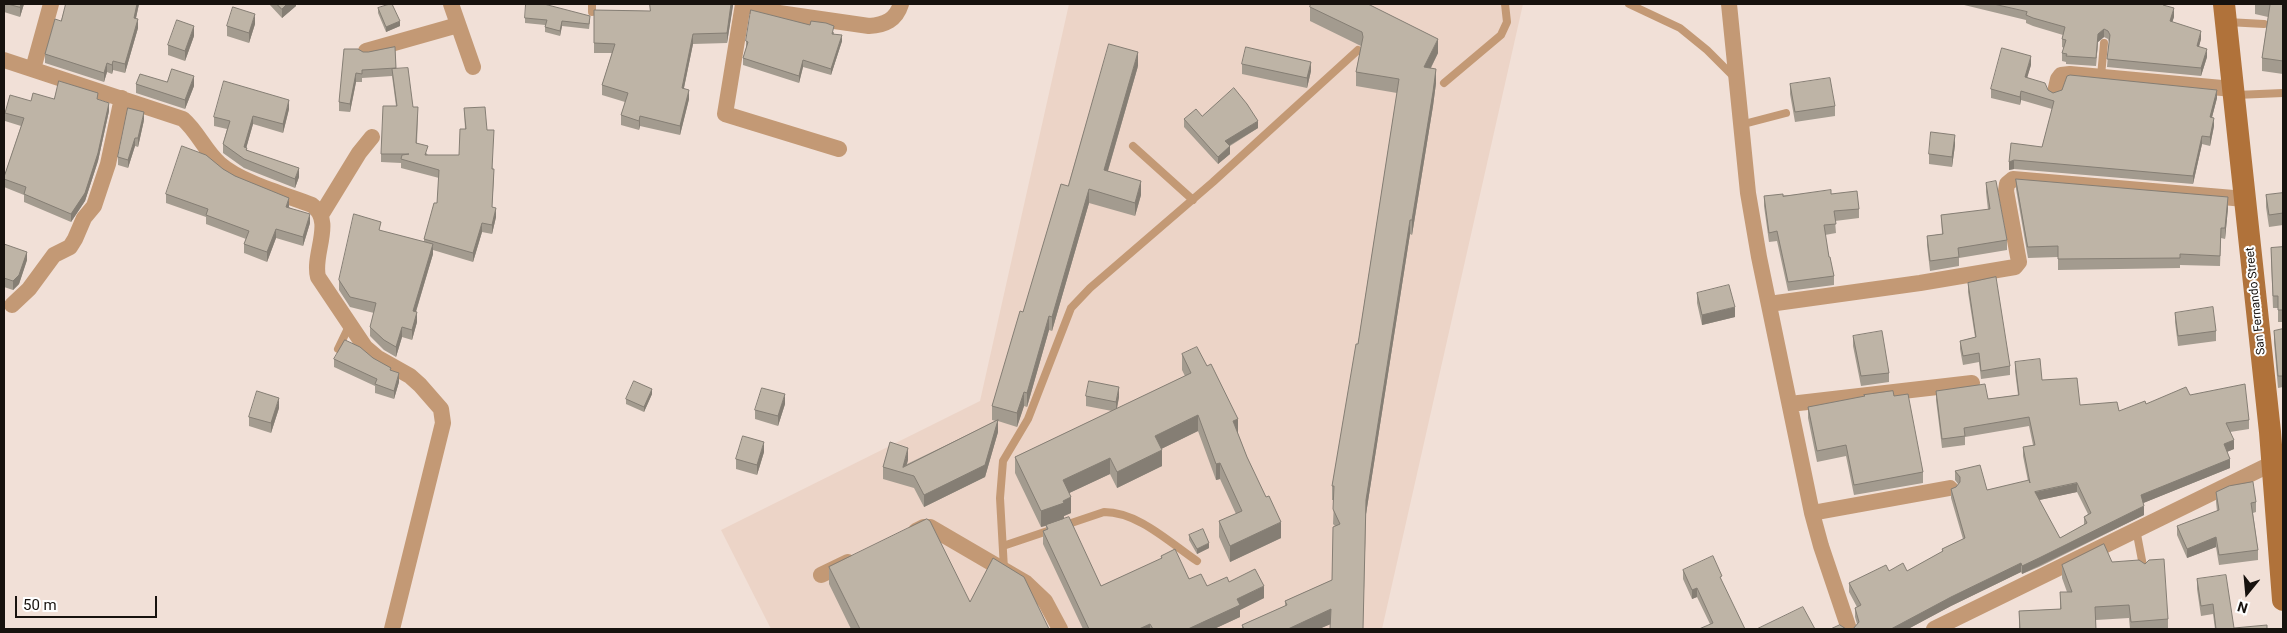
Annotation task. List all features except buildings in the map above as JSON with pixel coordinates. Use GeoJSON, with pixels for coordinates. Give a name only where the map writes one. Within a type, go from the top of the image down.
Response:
{"type":"FeatureCollection","features":[{"type":"Feature","properties":{"kind":"main road","name":"San Fernando Street"},"geometry":{"type":"LineString","coordinates":[[2224,13],[2245,199],[2267,333],[2277,429],[2276,473],[2283,600]]}},
{"type":"Feature","properties":{"kind":"street"},"geometry":{"type":"LineString","coordinates":[[33,69],[51,4]]}},
{"type":"Feature","properties":{"kind":"street"},"geometry":{"type":"LineString","coordinates":[[450,4],[472,67]]}},
{"type":"Feature","properties":{"kind":"street"},"geometry":{"type":"LineString","coordinates":[[840,149],[725,114],[744,4],[772,12],[869,26],[881,25],[891,20],[898,13],[901,4]]}},
{"type":"Feature","properties":{"kind":"street"},"geometry":{"type":"LineString","coordinates":[[1729,4],[1748,193],[1769,304],[1812,513],[1849,629]]}},
{"type":"Feature","properties":{"kind":"street"},"geometry":{"type":"LineString","coordinates":[[366,51],[458,25]]}},
{"type":"Feature","properties":{"kind":"street"},"geometry":{"type":"LineString","coordinates":[[4,60],[183,119],[194,128],[218,163],[232,174],[312,205],[321,215],[323,222],[317,271],[318,277],[370,353],[410,376],[441,409],[443,423],[392,629]]}},
{"type":"Feature","properties":{"kind":"street"},"geometry":{"type":"LineString","coordinates":[[2055,92],[2061,75],[2070,74],[2233,92]]}},
{"type":"Feature","properties":{"kind":"street"},"geometry":{"type":"LineString","coordinates":[[12,305],[29,289],[54,255],[70,247],[76,240],[84,218],[94,206],[108,164],[122,98]]}},
{"type":"Feature","properties":{"kind":"street"},"geometry":{"type":"LineString","coordinates":[[321,215],[359,153],[372,137]]}},
{"type":"Feature","properties":{"kind":"street"},"geometry":{"type":"LineString","coordinates":[[1769,304],[1920,283],[2015,267],[2018,262],[2006,188],[2010,181],[2017,178],[2245,199]]}},
{"type":"Feature","properties":{"kind":"street"},"geometry":{"type":"LineString","coordinates":[[1790,404],[1972,383]]}},
{"type":"Feature","properties":{"kind":"street"},"geometry":{"type":"LineString","coordinates":[[1934,629],[2136,530],[2276,473]]}},
{"type":"Feature","properties":{"kind":"street"},"geometry":{"type":"LineString","coordinates":[[1812,513],[1950,488]]}},
{"type":"Feature","properties":{"kind":"street"},"geometry":{"type":"LineString","coordinates":[[899,538],[924,526],[930,527],[1026,583],[1045,601],[1060,629]]}},
{"type":"Feature","properties":{"kind":"street"},"geometry":{"type":"LineString","coordinates":[[821,575],[864,554]]}},
{"type":"Feature","properties":{"kind":"lane"},"geometry":{"type":"LineString","coordinates":[[1444,82],[1501,35],[1507,22],[1504,4]]}},
{"type":"Feature","properties":{"kind":"lane"},"geometry":{"type":"LineString","coordinates":[[1629,4],[1680,28],[1708,50],[1736,80]]}},
{"type":"Feature","properties":{"kind":"lane"},"geometry":{"type":"LineString","coordinates":[[2224,13],[2264,24]]}},
{"type":"Feature","properties":{"kind":"lane"},"geometry":{"type":"LineString","coordinates":[[2101,76],[2104,43]]}},
{"type":"Feature","properties":{"kind":"lane"},"geometry":{"type":"LineString","coordinates":[[1004,569],[1000,498],[1003,461],[1028,419],[1071,308],[1090,288],[1194,200],[1358,50]]}},
{"type":"Feature","properties":{"kind":"lane"},"geometry":{"type":"LineString","coordinates":[[2233,92],[2283,93]]}},
{"type":"Feature","properties":{"kind":"lane"},"geometry":{"type":"LineString","coordinates":[[1740,125],[1786,113]]}},
{"type":"Feature","properties":{"kind":"lane"},"geometry":{"type":"LineString","coordinates":[[1133,146],[1194,200]]}},
{"type":"Feature","properties":{"kind":"lane"},"geometry":{"type":"LineString","coordinates":[[338,349],[350,324]]}},
{"type":"Feature","properties":{"kind":"lane"},"geometry":{"type":"LineString","coordinates":[[1003,546],[1104,512],[1116,512],[1132,518],[1197,561]]}},
{"type":"Feature","properties":{"kind":"lane"},"geometry":{"type":"LineString","coordinates":[[2136,530],[2144,571]]}},
{"type":"Feature","properties":{"kind":"shaded area"},"geometry":{"type":"Polygon","coordinates":[[[1069,4],[1523,4],[1382,629],[771,629],[721,530],[980,401],[1069,4]]]}}]}
